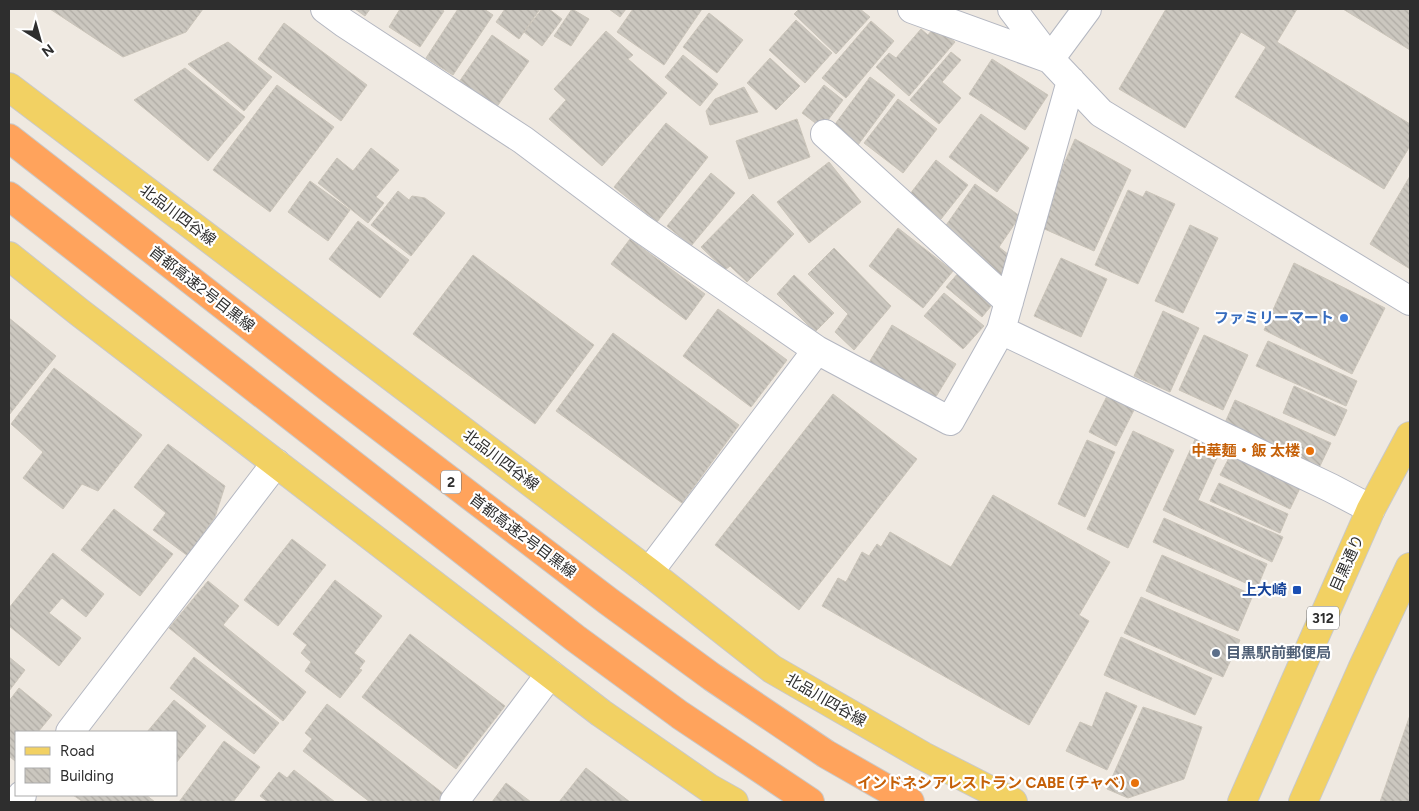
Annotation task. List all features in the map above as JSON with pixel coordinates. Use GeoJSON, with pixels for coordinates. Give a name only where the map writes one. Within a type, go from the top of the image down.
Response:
{"type":"FeatureCollection","features":[{"type":"Feature","properties":{"kind":"highway","name":"首都高速2号目黒線"},"geometry":{"type":"LineString","coordinates":[[9,138],[342,398],[608,601],[712,677],[826,754],[910,802]]}},
{"type":"Feature","properties":{"kind":"highway"},"geometry":{"type":"LineString","coordinates":[[9,196],[575,638],[680,715],[810,802]]}},
{"type":"Feature","properties":{"kind":"main road","name":"北品川四谷線"},"geometry":{"type":"LineString","coordinates":[[9,87],[649,572],[772,669],[923,756],[1013,802]]}},
{"type":"Feature","properties":{"kind":"main road"},"geometry":{"type":"LineString","coordinates":[[9,256],[79,312],[601,713],[709,788],[734,802]]}},
{"type":"Feature","properties":{"kind":"main road","name":"目黒通り"},"geometry":{"type":"LineString","coordinates":[[1242,802],[1371,509],[1410,436]]}},
{"type":"Feature","properties":{"kind":"main road"},"geometry":{"type":"LineString","coordinates":[[1303,802],[1362,668],[1410,567]]}},
{"type":"Feature","properties":{"kind":"street"},"geometry":{"type":"LineString","coordinates":[[325,9],[523,140],[639,227],[817,350],[950,421],[1001,330],[1071,81]]}},
{"type":"Feature","properties":{"kind":"street"},"geometry":{"type":"LineString","coordinates":[[912,9],[1050,59]]}},
{"type":"Feature","properties":{"kind":"street"},"geometry":{"type":"LineString","coordinates":[[1012,9],[1050,59],[1101,113],[1410,301]]}},
{"type":"Feature","properties":{"kind":"street"},"geometry":{"type":"LineString","coordinates":[[1050,59],[1087,9]]}},
{"type":"Feature","properties":{"kind":"street"},"geometry":{"type":"LineString","coordinates":[[826,134],[1009,302]]}},
{"type":"Feature","properties":{"kind":"street"},"geometry":{"type":"LineString","coordinates":[[1001,330],[1371,509]]}},
{"type":"Feature","properties":{"kind":"street"},"geometry":{"type":"LineString","coordinates":[[649,572],[817,350]]}},
{"type":"Feature","properties":{"kind":"street"},"geometry":{"type":"LineString","coordinates":[[71,731],[276,463]]}},
{"type":"Feature","properties":{"kind":"street"},"geometry":{"type":"LineString","coordinates":[[454,802],[550,674]]}},
{"type":"Feature","properties":{"kind":"building"},"geometry":{"type":"Polygon","coordinates":[[[50,9],[203,9],[186,32],[123,57],[50,9]]]}},
{"type":"Feature","properties":{"kind":"building"},"geometry":{"type":"Polygon","coordinates":[[[355,9],[370,9],[365,16],[355,9]]]}},
{"type":"Feature","properties":{"kind":"building"},"geometry":{"type":"Polygon","coordinates":[[[400,9],[440,9],[444,11],[420,47],[389,27],[400,9]]]}},
{"type":"Feature","properties":{"kind":"building"},"geometry":{"type":"Polygon","coordinates":[[[458,9],[484,9],[493,15],[453,75],[426,58],[458,9]]]}},
{"type":"Feature","properties":{"kind":"building"},"geometry":{"type":"Polygon","coordinates":[[[505,9],[540,9],[519,39],[496,22],[505,9]]]}},
{"type":"Feature","properties":{"kind":"building"},"geometry":{"type":"Polygon","coordinates":[[[542,9],[549,9],[562,19],[542,46],[524,32],[542,9]]]}},
{"type":"Feature","properties":{"kind":"building"},"geometry":{"type":"Polygon","coordinates":[[[572,9],[589,19],[571,46],[554,36],[572,9]]]}},
{"type":"Feature","properties":{"kind":"building"},"geometry":{"type":"Polygon","coordinates":[[[609,9],[626,9],[620,17],[609,9]]]}},
{"type":"Feature","properties":{"kind":"building"},"geometry":{"type":"Polygon","coordinates":[[[633,9],[702,9],[664,65],[617,32],[633,9]]]}},
{"type":"Feature","properties":{"kind":"building"},"geometry":{"type":"Polygon","coordinates":[[[799,9],[860,9],[870,17],[836,54],[794,14],[799,9]]]}},
{"type":"Feature","properties":{"kind":"building"},"geometry":{"type":"Polygon","coordinates":[[[1166,9],[1297,9],[1277,42],[1410,124],[1410,146],[1384,189],[1235,97],[1266,47],[1241,32],[1185,128],[1119,89],[1166,9]]]}},
{"type":"Feature","properties":{"kind":"building"},"geometry":{"type":"Polygon","coordinates":[[[1343,9],[1410,9],[1410,50],[1343,9]]]}},
{"type":"Feature","properties":{"kind":"building"},"geometry":{"type":"Polygon","coordinates":[[[709,13],[743,40],[717,73],[683,47],[709,13]]]}},
{"type":"Feature","properties":{"kind":"building"},"geometry":{"type":"Polygon","coordinates":[[[796,20],[832,53],[805,83],[769,50],[796,20]]]}},
{"type":"Feature","properties":{"kind":"building"},"geometry":{"type":"Polygon","coordinates":[[[871,21],[894,41],[846,98],[822,78],[871,21]]]}},
{"type":"Feature","properties":{"kind":"building"},"geometry":{"type":"Polygon","coordinates":[[[284,23],[367,85],[341,121],[258,59],[284,23]]]}},
{"type":"Feature","properties":{"kind":"building"},"geometry":{"type":"Polygon","coordinates":[[[921,29],[928,35],[932,30],[938,35],[941,31],[955,42],[909,96],[876,67],[889,53],[896,58],[921,29]]]}},
{"type":"Feature","properties":{"kind":"building"},"geometry":{"type":"Polygon","coordinates":[[[606,31],[633,55],[628,59],[667,93],[602,166],[549,119],[566,100],[554,89],[606,31]]]}},
{"type":"Feature","properties":{"kind":"building"},"geometry":{"type":"Polygon","coordinates":[[[492,35],[529,61],[496,108],[459,82],[492,35]]]}},
{"type":"Feature","properties":{"kind":"building"},"geometry":{"type":"Polygon","coordinates":[[[228,42],[272,77],[244,111],[188,64],[228,42]]]}},
{"type":"Feature","properties":{"kind":"building"},"geometry":{"type":"Polygon","coordinates":[[[951,52],[961,60],[942,82],[961,98],[939,124],[910,100],[951,52]]]}},
{"type":"Feature","properties":{"kind":"building"},"geometry":{"type":"Polygon","coordinates":[[[683,55],[718,84],[700,106],[665,77],[683,55]]]}},
{"type":"Feature","properties":{"kind":"building"},"geometry":{"type":"Polygon","coordinates":[[[770,58],[800,86],[776,110],[747,83],[770,58]]]}},
{"type":"Feature","properties":{"kind":"building"},"geometry":{"type":"Polygon","coordinates":[[[992,59],[1048,95],[1025,130],[969,94],[992,59]]]}},
{"type":"Feature","properties":{"kind":"building"},"geometry":{"type":"Polygon","coordinates":[[[185,68],[245,117],[208,161],[134,100],[185,68]]]}},
{"type":"Feature","properties":{"kind":"building"},"geometry":{"type":"Polygon","coordinates":[[[870,77],[895,95],[855,149],[830,131],[870,77]]]}},
{"type":"Feature","properties":{"kind":"building"},"geometry":{"type":"Polygon","coordinates":[[[277,85],[334,127],[270,212],[213,170],[277,85]]]}},
{"type":"Feature","properties":{"kind":"building"},"geometry":{"type":"Polygon","coordinates":[[[824,85],[843,100],[822,128],[802,113],[824,85]]]}},
{"type":"Feature","properties":{"kind":"building"},"geometry":{"type":"Polygon","coordinates":[[[744,87],[758,112],[710,125],[706,111],[715,99],[744,87]]]}},
{"type":"Feature","properties":{"kind":"building"},"geometry":{"type":"Polygon","coordinates":[[[898,99],[937,129],[903,173],[864,143],[898,99]]]}},
{"type":"Feature","properties":{"kind":"building"},"geometry":{"type":"Polygon","coordinates":[[[981,114],[1029,148],[997,192],[949,157],[981,114]]]}},
{"type":"Feature","properties":{"kind":"building"},"geometry":{"type":"Polygon","coordinates":[[[797,119],[810,157],[749,179],[736,141],[797,119]]]}},
{"type":"Feature","properties":{"kind":"building"},"geometry":{"type":"Polygon","coordinates":[[[666,123],[708,157],[657,222],[614,187],[666,123]]]}},
{"type":"Feature","properties":{"kind":"building"},"geometry":{"type":"Polygon","coordinates":[[[1075,139],[1131,170],[1094,251],[1040,227],[1054,197],[1050,195],[1075,139]]]}},
{"type":"Feature","properties":{"kind":"building"},"geometry":{"type":"Polygon","coordinates":[[[371,148],[399,170],[376,197],[384,203],[368,223],[318,183],[337,158],[353,171],[371,148]]]}},
{"type":"Feature","properties":{"kind":"building"},"geometry":{"type":"Polygon","coordinates":[[[936,160],[968,185],[941,219],[910,194],[936,160]]]}},
{"type":"Feature","properties":{"kind":"building"},"geometry":{"type":"Polygon","coordinates":[[[829,162],[861,202],[809,243],[777,202],[829,162]]]}},
{"type":"Feature","properties":{"kind":"building"},"geometry":{"type":"Polygon","coordinates":[[[711,173],[735,193],[691,246],[667,226],[711,173]]]}},
{"type":"Feature","properties":{"kind":"building"},"geometry":{"type":"Polygon","coordinates":[[[1410,176],[1410,269],[1370,244],[1410,176]]]}},
{"type":"Feature","properties":{"kind":"building"},"geometry":{"type":"Polygon","coordinates":[[[310,181],[350,210],[328,241],[288,212],[310,181]]]}},
{"type":"Feature","properties":{"kind":"building"},"geometry":{"type":"Polygon","coordinates":[[[975,184],[1020,216],[999,247],[1014,259],[996,281],[978,267],[983,260],[942,231],[975,184]]]}},
{"type":"Feature","properties":{"kind":"building"},"geometry":{"type":"Polygon","coordinates":[[[1128,190],[1143,197],[1146,191],[1175,204],[1138,284],[1095,265],[1128,190]]]}},
{"type":"Feature","properties":{"kind":"building"},"geometry":{"type":"Polygon","coordinates":[[[398,191],[409,200],[412,196],[425,198],[445,213],[411,256],[371,225],[398,191]]]}},
{"type":"Feature","properties":{"kind":"building"},"geometry":{"type":"Polygon","coordinates":[[[753,194],[794,234],[747,282],[730,266],[725,270],[701,247],[753,194]]]}},
{"type":"Feature","properties":{"kind":"building"},"geometry":{"type":"Polygon","coordinates":[[[358,221],[409,260],[380,298],[329,259],[358,221]]]}},
{"type":"Feature","properties":{"kind":"building"},"geometry":{"type":"Polygon","coordinates":[[[1190,225],[1218,238],[1183,313],[1155,301],[1190,225]]]}},
{"type":"Feature","properties":{"kind":"building"},"geometry":{"type":"Polygon","coordinates":[[[898,228],[953,271],[923,308],[869,266],[898,228]]]}},
{"type":"Feature","properties":{"kind":"building"},"geometry":{"type":"Polygon","coordinates":[[[630,239],[705,294],[686,320],[611,264],[630,239]]]}},
{"type":"Feature","properties":{"kind":"building"},"geometry":{"type":"Polygon","coordinates":[[[834,248],[891,306],[854,350],[835,332],[848,314],[808,274],[834,248]]]}},
{"type":"Feature","properties":{"kind":"building"},"geometry":{"type":"Polygon","coordinates":[[[473,255],[594,345],[535,424],[413,334],[473,255]]]}},
{"type":"Feature","properties":{"kind":"building"},"geometry":{"type":"Polygon","coordinates":[[[1061,258],[1107,279],[1081,337],[1034,316],[1061,258]]]}},
{"type":"Feature","properties":{"kind":"building"},"geometry":{"type":"Polygon","coordinates":[[[1294,263],[1385,308],[1352,374],[1264,330],[1294,263]]]}},
{"type":"Feature","properties":{"kind":"building"},"geometry":{"type":"Polygon","coordinates":[[[960,271],[996,300],[982,317],[946,287],[960,271]]]}},
{"type":"Feature","properties":{"kind":"building"},"geometry":{"type":"Polygon","coordinates":[[[794,275],[834,313],[815,332],[777,294],[794,275]]]}},
{"type":"Feature","properties":{"kind":"building"},"geometry":{"type":"Polygon","coordinates":[[[944,293],[984,326],[963,349],[924,316],[944,293]]]}},
{"type":"Feature","properties":{"kind":"building"},"geometry":{"type":"Polygon","coordinates":[[[718,309],[787,360],[751,407],[683,356],[718,309]]]}},
{"type":"Feature","properties":{"kind":"building"},"geometry":{"type":"Polygon","coordinates":[[[1163,311],[1199,328],[1170,392],[1134,376],[1163,311]]]}},
{"type":"Feature","properties":{"kind":"building"},"geometry":{"type":"Polygon","coordinates":[[[9,318],[56,356],[9,415],[9,318]]]}},
{"type":"Feature","properties":{"kind":"building"},"geometry":{"type":"Polygon","coordinates":[[[892,325],[956,364],[932,403],[868,364],[892,325]]]}},
{"type":"Feature","properties":{"kind":"building"},"geometry":{"type":"Polygon","coordinates":[[[613,333],[739,425],[682,503],[556,411],[613,333]]]}},
{"type":"Feature","properties":{"kind":"building"},"geometry":{"type":"Polygon","coordinates":[[[1204,335],[1248,355],[1223,410],[1179,390],[1204,335]]]}},
{"type":"Feature","properties":{"kind":"building"},"geometry":{"type":"Polygon","coordinates":[[[1268,341],[1357,381],[1346,406],[1256,366],[1268,341]]]}},
{"type":"Feature","properties":{"kind":"building"},"geometry":{"type":"Polygon","coordinates":[[[54,368],[142,435],[98,491],[82,484],[63,509],[23,478],[43,452],[11,424],[54,368]]]}},
{"type":"Feature","properties":{"kind":"building"},"geometry":{"type":"Polygon","coordinates":[[[1294,386],[1347,410],[1335,436],[1283,413],[1294,386]]]}},
{"type":"Feature","properties":{"kind":"building"},"geometry":{"type":"Polygon","coordinates":[[[833,394],[917,459],[799,610],[715,545],[833,394]]]}},
{"type":"Feature","properties":{"kind":"building"},"geometry":{"type":"Polygon","coordinates":[[[1108,394],[1135,408],[1116,446],[1089,432],[1108,394]]]}},
{"type":"Feature","properties":{"kind":"building"},"geometry":{"type":"Polygon","coordinates":[[[1235,400],[1331,443],[1319,468],[1224,425],[1235,400]]]}},
{"type":"Feature","properties":{"kind":"building"},"geometry":{"type":"Polygon","coordinates":[[[1133,431],[1174,450],[1128,548],[1087,529],[1133,431]]]}},
{"type":"Feature","properties":{"kind":"building"},"geometry":{"type":"Polygon","coordinates":[[[1197,435],[1222,447],[1198,500],[1283,537],[1272,562],[1163,510],[1197,435]]]}},
{"type":"Feature","properties":{"kind":"building"},"geometry":{"type":"Polygon","coordinates":[[[1087,440],[1115,452],[1085,517],[1058,504],[1087,440]]]}},
{"type":"Feature","properties":{"kind":"building"},"geometry":{"type":"Polygon","coordinates":[[[168,444],[225,486],[215,517],[188,556],[153,530],[166,513],[134,487],[168,444]]]}},
{"type":"Feature","properties":{"kind":"building"},"geometry":{"type":"Polygon","coordinates":[[[1233,450],[1302,484],[1290,509],[1220,475],[1233,450]]]}},
{"type":"Feature","properties":{"kind":"building"},"geometry":{"type":"Polygon","coordinates":[[[1219,483],[1288,514],[1280,533],[1210,501],[1219,483]]]}},
{"type":"Feature","properties":{"kind":"building"},"geometry":{"type":"Polygon","coordinates":[[[993,495],[1110,562],[1079,615],[1089,621],[1029,725],[822,606],[838,578],[846,582],[862,552],[869,556],[877,544],[881,547],[890,532],[951,567],[993,495]]]}},
{"type":"Feature","properties":{"kind":"building"},"geometry":{"type":"Polygon","coordinates":[[[114,509],[173,554],[140,596],[81,550],[114,509]]]}},
{"type":"Feature","properties":{"kind":"building"},"geometry":{"type":"Polygon","coordinates":[[[1164,518],[1267,564],[1257,588],[1153,542],[1164,518]]]}},
{"type":"Feature","properties":{"kind":"building"},"geometry":{"type":"Polygon","coordinates":[[[292,539],[326,565],[278,626],[244,600],[292,539]]]}},
{"type":"Feature","properties":{"kind":"building"},"geometry":{"type":"Polygon","coordinates":[[[53,553],[104,594],[86,617],[62,598],[49,613],[81,638],[59,666],[9,626],[9,608],[53,553]]]}},
{"type":"Feature","properties":{"kind":"building"},"geometry":{"type":"Polygon","coordinates":[[[1162,555],[1253,595],[1238,631],[1146,591],[1162,555]]]}},
{"type":"Feature","properties":{"kind":"building"},"geometry":{"type":"Polygon","coordinates":[[[335,580],[382,616],[354,653],[365,661],[359,669],[362,670],[340,698],[305,671],[311,662],[301,653],[307,645],[293,634],[335,580]]]}},
{"type":"Feature","properties":{"kind":"building"},"geometry":{"type":"Polygon","coordinates":[[[208,581],[239,606],[223,625],[306,692],[283,721],[169,628],[208,581]]]}},
{"type":"Feature","properties":{"kind":"building"},"geometry":{"type":"Polygon","coordinates":[[[1141,597],[1240,640],[1223,677],[1124,633],[1141,597]]]}},
{"type":"Feature","properties":{"kind":"building"},"geometry":{"type":"Polygon","coordinates":[[[410,634],[505,706],[456,769],[362,697],[410,634]]]}},
{"type":"Feature","properties":{"kind":"building"},"geometry":{"type":"Polygon","coordinates":[[[1121,637],[1212,678],[1195,715],[1104,675],[1121,637]]]}},
{"type":"Feature","properties":{"kind":"building"},"geometry":{"type":"Polygon","coordinates":[[[9,657],[25,670],[9,691],[9,657]]]}},
{"type":"Feature","properties":{"kind":"building"},"geometry":{"type":"Polygon","coordinates":[[[194,657],[279,723],[254,754],[170,688],[194,657]]]}},
{"type":"Feature","properties":{"kind":"building"},"geometry":{"type":"Polygon","coordinates":[[[19,688],[52,715],[39,731],[15,731],[15,761],[9,756],[9,701],[19,688]]]}},
{"type":"Feature","properties":{"kind":"building"},"geometry":{"type":"Polygon","coordinates":[[[1106,692],[1137,706],[1107,770],[1066,751],[1080,722],[1092,727],[1106,692]]]}},
{"type":"Feature","properties":{"kind":"building"},"geometry":{"type":"Polygon","coordinates":[[[174,700],[206,726],[178,761],[178,731],[148,731],[174,700]]]}},
{"type":"Feature","properties":{"kind":"building"},"geometry":{"type":"Polygon","coordinates":[[[327,704],[444,794],[437,802],[370,802],[303,751],[312,739],[305,733],[327,704]]]}},
{"type":"Feature","properties":{"kind":"building"},"geometry":{"type":"Polygon","coordinates":[[[1143,707],[1202,727],[1184,779],[1128,798],[1107,789],[1143,707]]]}},
{"type":"Feature","properties":{"kind":"building"},"geometry":{"type":"Polygon","coordinates":[[[1410,715],[1410,802],[1380,802],[1410,715]]]}},
{"type":"Feature","properties":{"kind":"building"},"geometry":{"type":"Polygon","coordinates":[[[224,741],[260,767],[233,802],[179,802],[224,741]]]}},
{"type":"Feature","properties":{"kind":"building"},"geometry":{"type":"Polygon","coordinates":[[[586,768],[630,802],[559,802],[586,768]]]}},
{"type":"Feature","properties":{"kind":"building"},"geometry":{"type":"Polygon","coordinates":[[[294,770],[335,802],[268,802],[260,796],[279,772],[287,778],[294,770]]]}},
{"type":"Feature","properties":{"kind":"building"},"geometry":{"type":"Polygon","coordinates":[[[506,783],[531,802],[492,802],[506,783]]]}},
{"type":"Feature","properties":{"kind":"building"},"geometry":{"type":"Polygon","coordinates":[[[74,796],[147,796],[155,802],[83,802],[74,796]]]}},
{"type":"Feature","properties":{"kind":"place","name":"ファミリーマート"},"geometry":{"type":"Point","coordinates":[1344,318]}},
{"type":"Feature","properties":{"kind":"place","name":"中華麺・飯 太楼"},"geometry":{"type":"Point","coordinates":[1310,451]}},
{"type":"Feature","properties":{"kind":"place","name":"上大崎"},"geometry":{"type":"Point","coordinates":[1297,590]}},
{"type":"Feature","properties":{"kind":"place","name":"目黒駅前郵便局"},"geometry":{"type":"Point","coordinates":[1216,653]}},
{"type":"Feature","properties":{"kind":"place","name":"インドネシアレストラン CABE (チャベ)"},"geometry":{"type":"Point","coordinates":[1135,783]}}]}
